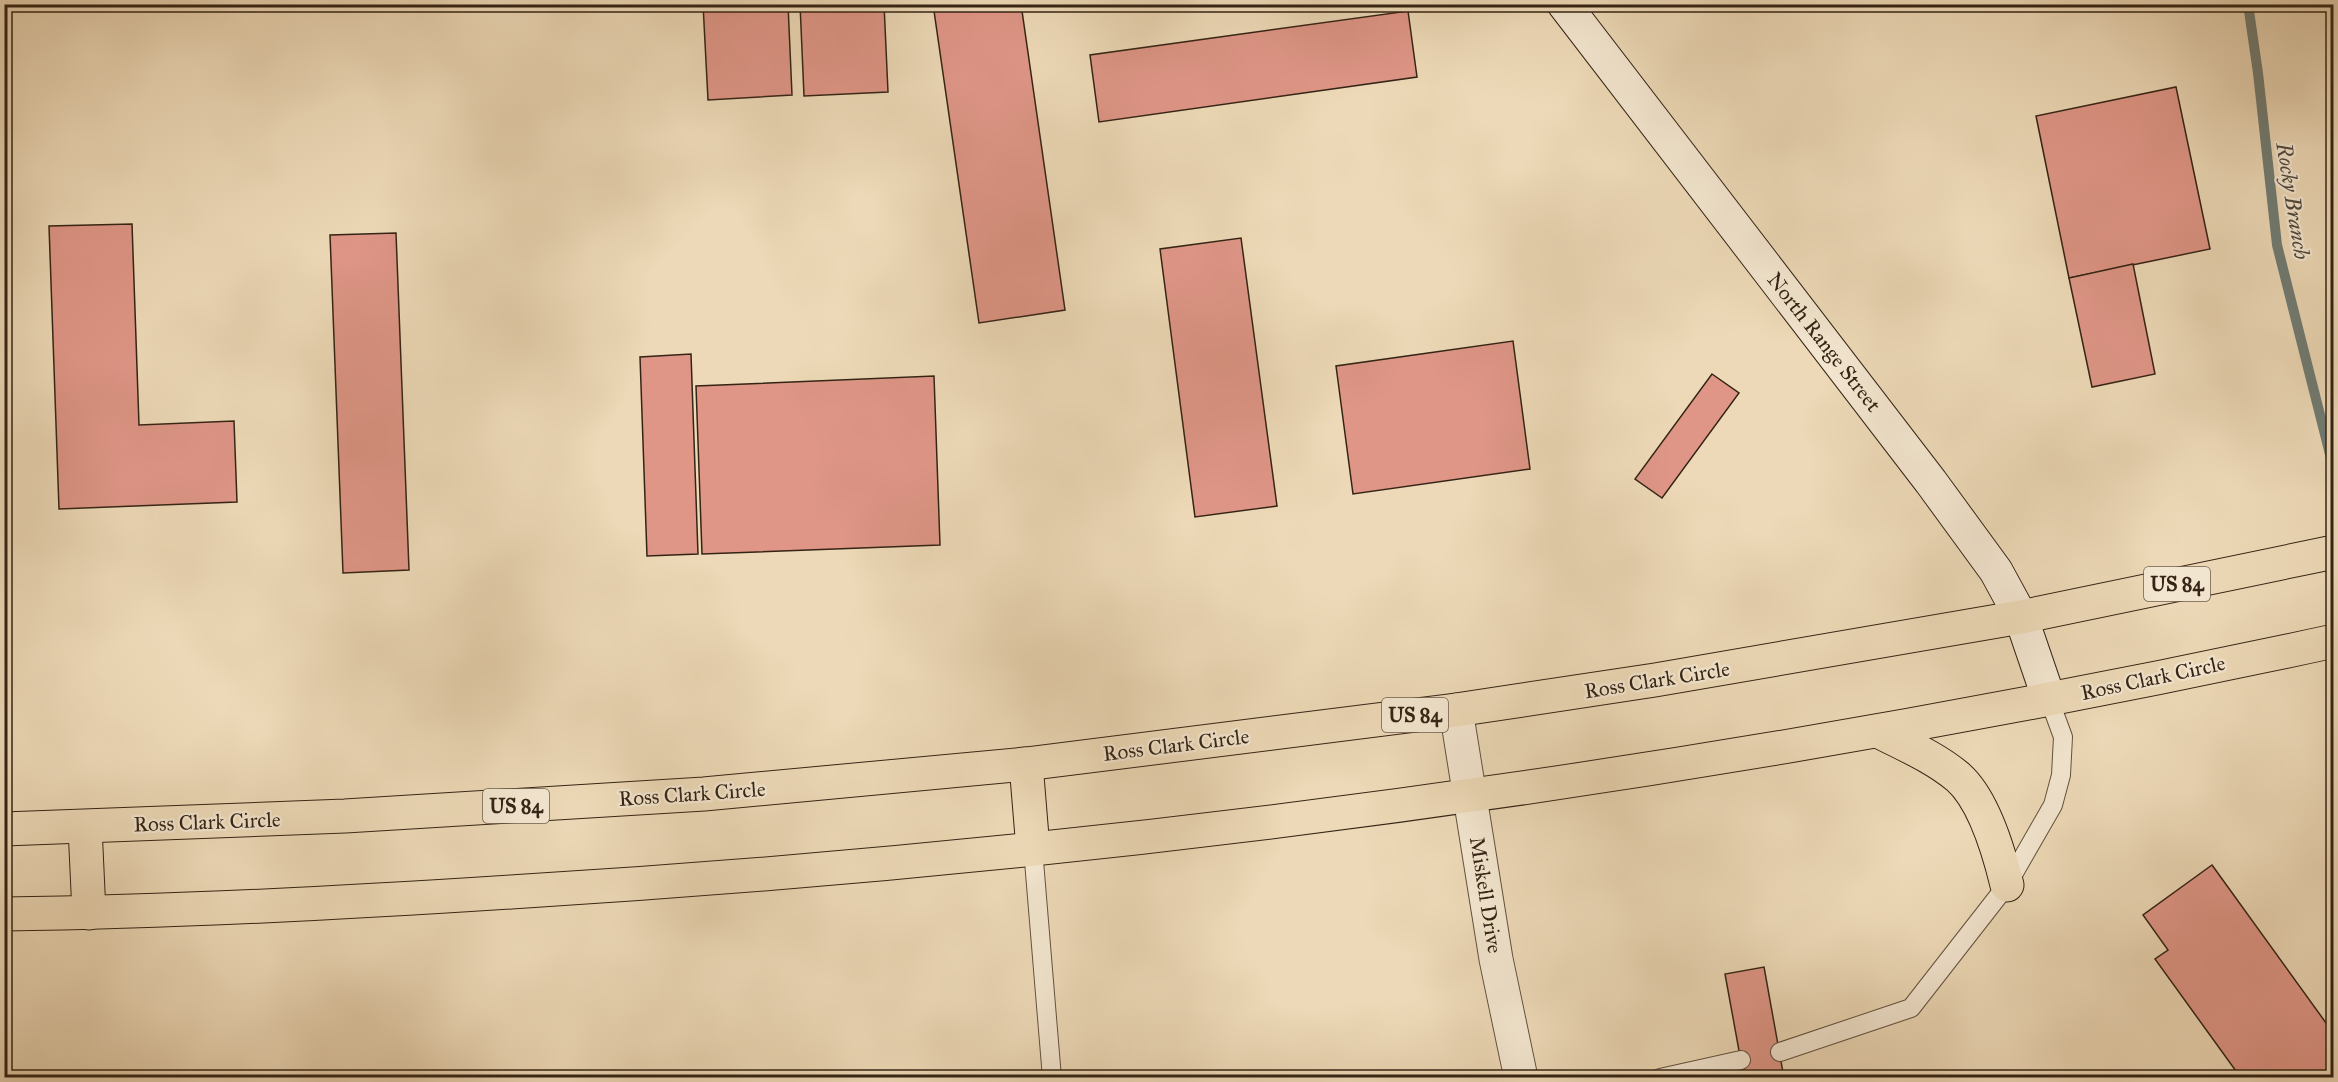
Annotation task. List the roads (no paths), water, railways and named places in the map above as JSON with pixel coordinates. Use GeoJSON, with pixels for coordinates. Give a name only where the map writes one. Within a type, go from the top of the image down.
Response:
{"type":"FeatureCollection","features":[{"type":"Feature","properties":{"kind":"highway","name":"Ross Clark Circle"},"geometry":{"type":"LineString","coordinates":[[4,828],[85,827],[345,816],[705,794],[1026,764],[1456,710],[1655,680],[2021,617],[2334,552]]}},
{"type":"Feature","properties":{"kind":"highway","name":"Ross Clark Circle"},"geometry":{"type":"LineString","coordinates":[[4,914],[231,908],[684,882],[1033,849],[1262,823],[1470,797],[1769,750],[2049,699],[2334,641]]}},
{"type":"Feature","properties":{"kind":"highway"},"geometry":{"type":"LineString","coordinates":[[1878,730],[1935,761],[1959,779],[1973,796],[1997,846],[2007,885]]}},
{"type":"Feature","properties":{"kind":"highway"},"geometry":{"type":"LineString","coordinates":[[1026,764],[1033,849]]}},
{"type":"Feature","properties":{"kind":"highway"},"geometry":{"type":"LineString","coordinates":[[85,827],[89,913]]}},
{"type":"Feature","properties":{"kind":"street","name":"North Range Street"},"geometry":{"type":"LineString","coordinates":[[1564,4],[1931,482],[1996,571],[2021,617],[2049,699]]}},
{"type":"Feature","properties":{"kind":"street","name":"Miskell Drive"},"geometry":{"type":"LineString","coordinates":[[1456,710],[1496,959],[1521,1077]]}},
{"type":"Feature","properties":{"kind":"lane"},"geometry":{"type":"LineString","coordinates":[[1780,1052],[1911,1008],[2007,885],[2053,805],[2061,775],[2062,736],[2049,699]]}},
{"type":"Feature","properties":{"kind":"lane"},"geometry":{"type":"LineString","coordinates":[[1033,849],[1052,1077]]}},
{"type":"Feature","properties":{"kind":"lane"},"geometry":{"type":"LineString","coordinates":[[1660,1077],[1741,1059]]}},
{"type":"Feature","properties":{"kind":"waterway","name":"Rocky Branch"},"geometry":{"type":"LineString","coordinates":[[2248,4],[2277,245],[2334,470]]}}]}
